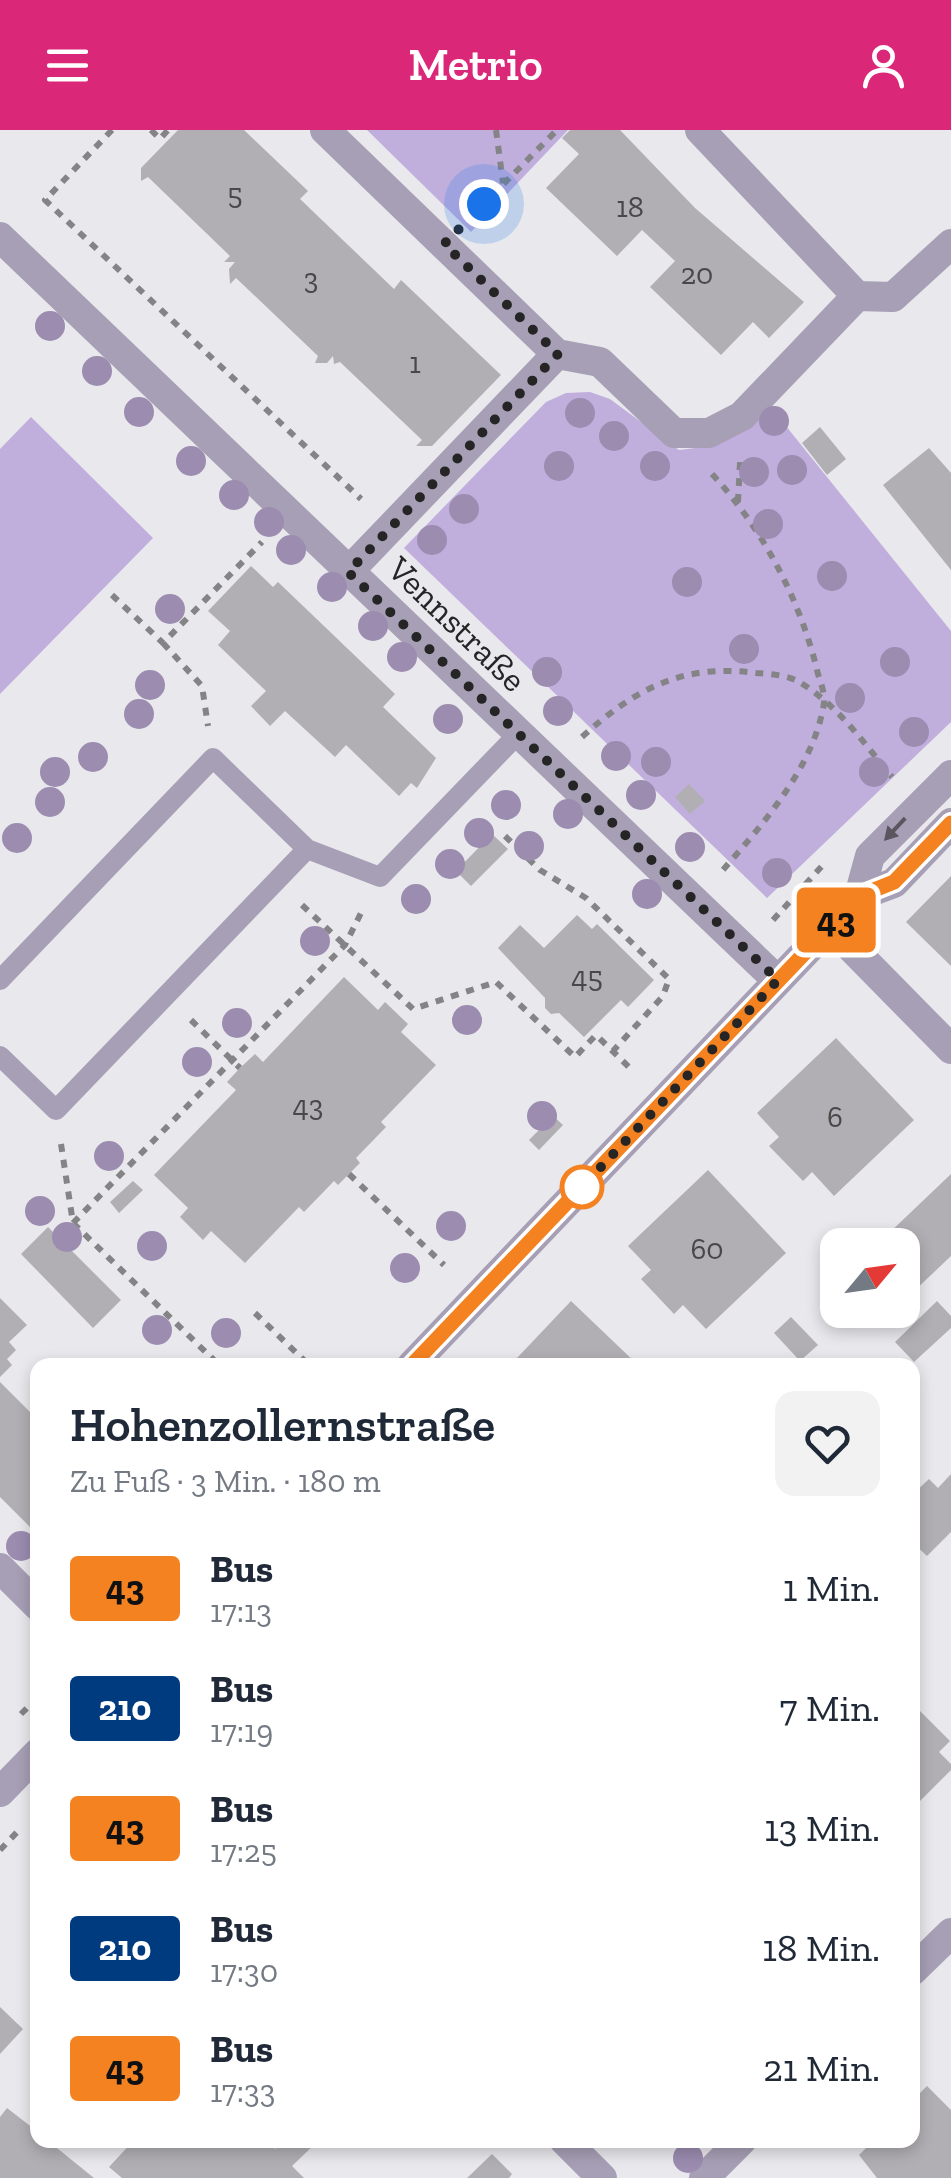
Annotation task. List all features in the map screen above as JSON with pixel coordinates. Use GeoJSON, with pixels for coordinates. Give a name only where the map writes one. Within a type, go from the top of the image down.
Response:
{"type":"FeatureCollection","features":[{"type":"Feature","properties":{"kind":"street"},"geometry":{"type":"LineString","coordinates":[[325,130],[558,354],[600,362],[674,433],[709,433],[742,416],[858,296]]}},
{"type":"Feature","properties":{"kind":"street"},"geometry":{"type":"LineString","coordinates":[[700,130],[858,296],[893,297],[951,244]]}},
{"type":"Feature","properties":{"kind":"street","name":"Vennstraße"},"geometry":{"type":"LineString","coordinates":[[0,237],[778,980]]}},
{"type":"Feature","properties":{"kind":"street"},"geometry":{"type":"LineString","coordinates":[[348,572],[558,354]]}},
{"type":"Feature","properties":{"kind":"street"},"geometry":{"type":"LineString","coordinates":[[859,896],[870,856],[951,775]]}},
{"type":"Feature","properties":{"kind":"street"},"geometry":{"type":"LineString","coordinates":[[419,1358],[859,896],[894,882],[951,823]]}},
{"type":"Feature","properties":{"kind":"street"},"geometry":{"type":"LineString","coordinates":[[830,926],[951,1049]]}},
{"type":"Feature","properties":{"kind":"street"},"geometry":{"type":"LineString","coordinates":[[0,1568],[30,1598]]}},
{"type":"Feature","properties":{"kind":"street"},"geometry":{"type":"LineString","coordinates":[[0,1792],[30,1761]]}},
{"type":"Feature","properties":{"kind":"street"},"geometry":{"type":"LineString","coordinates":[[920,1963],[951,1933]]}},
{"type":"Feature","properties":{"kind":"street"},"geometry":{"type":"LineString","coordinates":[[572,2148],[602,2178]]}},
{"type":"Feature","properties":{"kind":"street"},"geometry":{"type":"LineString","coordinates":[[704,2178],[734,2148]]}},
{"type":"Feature","properties":{"kind":"lane"},"geometry":{"type":"LineString","coordinates":[[0,980],[213,758],[307,849],[380,877],[518,734]]}},
{"type":"Feature","properties":{"kind":"lane"},"geometry":{"type":"LineString","coordinates":[[0,1056],[56,1110],[307,849]]}},
{"type":"Feature","properties":{"kind":"path"},"geometry":{"type":"LineString","coordinates":[[112,130],[45,200],[391,527]]}},
{"type":"Feature","properties":{"kind":"path"},"geometry":{"type":"LineString","coordinates":[[151,130],[160,139],[168,130]]}},
{"type":"Feature","properties":{"kind":"path"},"geometry":{"type":"LineString","coordinates":[[496,130],[504,184]]}},
{"type":"Feature","properties":{"kind":"path"},"geometry":{"type":"LineString","coordinates":[[444,244],[557,130]]}},
{"type":"Feature","properties":{"kind":"path"},"geometry":{"type":"LineString","coordinates":[[695,902],[786,790],[811,742],[825,700],[809,635],[782,576],[738,502]]}},
{"type":"Feature","properties":{"kind":"path"},"geometry":{"type":"LineString","coordinates":[[163,643],[288,516]]}},
{"type":"Feature","properties":{"kind":"path"},"geometry":{"type":"LineString","coordinates":[[112,594],[202,686],[213,758]]}},
{"type":"Feature","properties":{"kind":"path"},"geometry":{"type":"LineString","coordinates":[[552,766],[620,704],[662,681],[718,668],[797,680],[825,700],[900,787]]}},
{"type":"Feature","properties":{"kind":"path"},"geometry":{"type":"LineString","coordinates":[[505,836],[540,870],[586,898],[670,979],[663,996],[612,1051]]}},
{"type":"Feature","properties":{"kind":"path"},"geometry":{"type":"LineString","coordinates":[[73,1223],[344,944],[380,877]]}},
{"type":"Feature","properties":{"kind":"path"},"geometry":{"type":"LineString","coordinates":[[276,882],[414,1009],[496,982],[575,1057],[596,1035],[632,1070]]}},
{"type":"Feature","properties":{"kind":"path"},"geometry":{"type":"LineString","coordinates":[[166,996],[240,1068]]}},
{"type":"Feature","properties":{"kind":"path"},"geometry":{"type":"LineString","coordinates":[[56,1110],[73,1223],[212,1358]]}},
{"type":"Feature","properties":{"kind":"path"},"geometry":{"type":"LineString","coordinates":[[349,1174],[444,1265]]}},
{"type":"Feature","properties":{"kind":"path"},"geometry":{"type":"LineString","coordinates":[[255,1313],[302,1358]]}},
{"type":"Feature","properties":{"kind":"shaded area"},"geometry":{"type":"Polygon","coordinates":[[[367,130],[568,130],[471,232],[367,130]]]}},
{"type":"Feature","properties":{"kind":"shaded area"},"geometry":{"type":"Polygon","coordinates":[[[590,392],[610,399],[679,450],[703,447],[773,410],[951,631],[951,722],[767,898],[404,548],[546,402],[566,393],[590,392]]]}},
{"type":"Feature","properties":{"kind":"shaded area"},"geometry":{"type":"Polygon","coordinates":[[[31,417],[153,538],[0,694],[0,449],[31,417]]]}},
{"type":"Feature","properties":{"kind":"building"},"geometry":{"type":"Polygon","coordinates":[[[178,130],[244,130],[308,191],[300,199],[394,289],[401,280],[501,375],[432,446],[416,446],[422,440],[340,362],[334,364],[333,356],[327,363],[315,363],[318,356],[236,278],[230,284],[229,269],[235,262],[224,262],[230,256],[148,177],[141,181],[141,168],[178,130]]]}},
{"type":"Feature","properties":{"kind":"building"},"geometry":{"type":"Polygon","coordinates":[[[570,130],[620,130],[695,208],[804,302],[769,338],[753,322],[721,355],[650,287],[675,261],[642,230],[617,256],[546,188],[579,154],[562,138],[570,130]]]}},
{"type":"Feature","properties":{"kind":"building"},"geometry":{"type":"Polygon","coordinates":[[[820,427],[846,459],[827,475],[802,443],[820,427]]]}},
{"type":"Feature","properties":{"kind":"building"},"geometry":{"type":"Polygon","coordinates":[[[929,448],[951,473],[951,570],[883,485],[929,448]]]}},
{"type":"Feature","properties":{"kind":"building"},"geometry":{"type":"Polygon","coordinates":[[[251,566],[273,587],[278,582],[395,694],[383,707],[436,758],[417,788],[411,783],[399,796],[346,745],[335,757],[285,711],[270,726],[251,706],[266,691],[218,645],[230,631],[208,611],[251,566]]]}},
{"type":"Feature","properties":{"kind":"building"},"geometry":{"type":"Polygon","coordinates":[[[689,784],[705,801],[690,814],[675,797],[689,784]]]}},
{"type":"Feature","properties":{"kind":"building"},"geometry":{"type":"Polygon","coordinates":[[[492,834],[508,849],[471,886],[456,871],[492,834]]]}},
{"type":"Feature","properties":{"kind":"building"},"geometry":{"type":"Polygon","coordinates":[[[951,876],[951,966],[906,922],[951,876]]]}},
{"type":"Feature","properties":{"kind":"building"},"geometry":{"type":"Polygon","coordinates":[[[577,915],[592,929],[597,924],[654,980],[628,1007],[621,1000],[584,1037],[559,1013],[551,1014],[545,1008],[545,998],[498,948],[520,925],[544,948],[577,915]]]}},
{"type":"Feature","properties":{"kind":"building"},"geometry":{"type":"Polygon","coordinates":[[[344,977],[378,1010],[385,1002],[408,1024],[401,1032],[436,1065],[381,1122],[386,1127],[356,1158],[360,1163],[338,1185],[334,1181],[304,1212],[299,1207],[245,1263],[211,1231],[203,1240],[180,1217],[188,1208],[154,1175],[236,1090],[227,1082],[240,1068],[255,1054],[263,1062],[344,977]]]}},
{"type":"Feature","properties":{"kind":"building"},"geometry":{"type":"Polygon","coordinates":[[[836,1038],[914,1120],[834,1196],[812,1172],[803,1181],[769,1146],[779,1137],[757,1113],[836,1038]]]}},
{"type":"Feature","properties":{"kind":"building"},"geometry":{"type":"Polygon","coordinates":[[[553,1116],[563,1125],[539,1150],[529,1140],[553,1116]]]}},
{"type":"Feature","properties":{"kind":"building"},"geometry":{"type":"Polygon","coordinates":[[[708,1170],[786,1253],[706,1329],[683,1305],[674,1314],[641,1279],[651,1270],[628,1246],[708,1170]]]}},
{"type":"Feature","properties":{"kind":"building"},"geometry":{"type":"Polygon","coordinates":[[[951,1174],[951,1256],[920,1285],[920,1228],[894,1228],[951,1174]]]}},
{"type":"Feature","properties":{"kind":"building"},"geometry":{"type":"Polygon","coordinates":[[[133,1181],[143,1190],[119,1213],[110,1202],[133,1181]]]}},
{"type":"Feature","properties":{"kind":"building"},"geometry":{"type":"Polygon","coordinates":[[[48,1227],[121,1300],[93,1328],[21,1254],[48,1227]]]}},
{"type":"Feature","properties":{"kind":"building"},"geometry":{"type":"Polygon","coordinates":[[[0,1298],[27,1325],[9,1342],[16,1350],[7,1359],[12,1365],[0,1377],[0,1298]]]}},
{"type":"Feature","properties":{"kind":"building"},"geometry":{"type":"Polygon","coordinates":[[[571,1301],[631,1358],[517,1358],[571,1301]]]}},
{"type":"Feature","properties":{"kind":"building"},"geometry":{"type":"Polygon","coordinates":[[[937,1301],[951,1316],[951,1328],[918,1358],[910,1358],[895,1342],[909,1328],[920,1328],[920,1318],[937,1301]]]}},
{"type":"Feature","properties":{"kind":"building"},"geometry":{"type":"Polygon","coordinates":[[[791,1317],[818,1345],[803,1358],[797,1358],[774,1333],[791,1317]]]}},
{"type":"Feature","properties":{"kind":"building"},"geometry":{"type":"Polygon","coordinates":[[[0,1382],[30,1412],[30,1527],[0,1497],[0,1382]]]}},
{"type":"Feature","properties":{"kind":"building"},"geometry":{"type":"Polygon","coordinates":[[[951,1474],[951,1532],[927,1556],[920,1549],[920,1487],[929,1479],[938,1488],[951,1474]]]}},
{"type":"Feature","properties":{"kind":"building"},"geometry":{"type":"Polygon","coordinates":[[[920,1711],[950,1741],[939,1752],[951,1764],[951,1770],[920,1801],[920,1711]]]}},
{"type":"Feature","properties":{"kind":"building"},"geometry":{"type":"Polygon","coordinates":[[[0,2007],[23,2029],[0,2054],[0,2007]]]}},
{"type":"Feature","properties":{"kind":"building"},"geometry":{"type":"Polygon","coordinates":[[[927,2086],[951,2110],[951,2178],[877,2178],[859,2155],[866,2148],[920,2148],[920,2093],[927,2086]]]}},
{"type":"Feature","properties":{"kind":"building"},"geometry":{"type":"Polygon","coordinates":[[[7,2108],[30,2126],[30,2148],[57,2148],[94,2178],[0,2178],[0,2117],[7,2108]]]}},
{"type":"Feature","properties":{"kind":"building"},"geometry":{"type":"Polygon","coordinates":[[[127,2148],[311,2148],[292,2166],[304,2178],[122,2178],[109,2167],[127,2148]]]}},
{"type":"Feature","properties":{"kind":"building"},"geometry":{"type":"Polygon","coordinates":[[[492,2154],[512,2174],[509,2178],[467,2178],[492,2154]]]}},
{"type":"Feature","properties":{"kind":"bus line","name":"43"},"geometry":{"type":"LineString","coordinates":[[419,1358],[859,896],[894,882],[951,823]]}},
{"type":"Feature","properties":{"kind":"route"},"geometry":{"type":"LineString","coordinates":[[484,204],[444,244],[558,354],[348,572],[778,980],[582,1187]]}}]}
